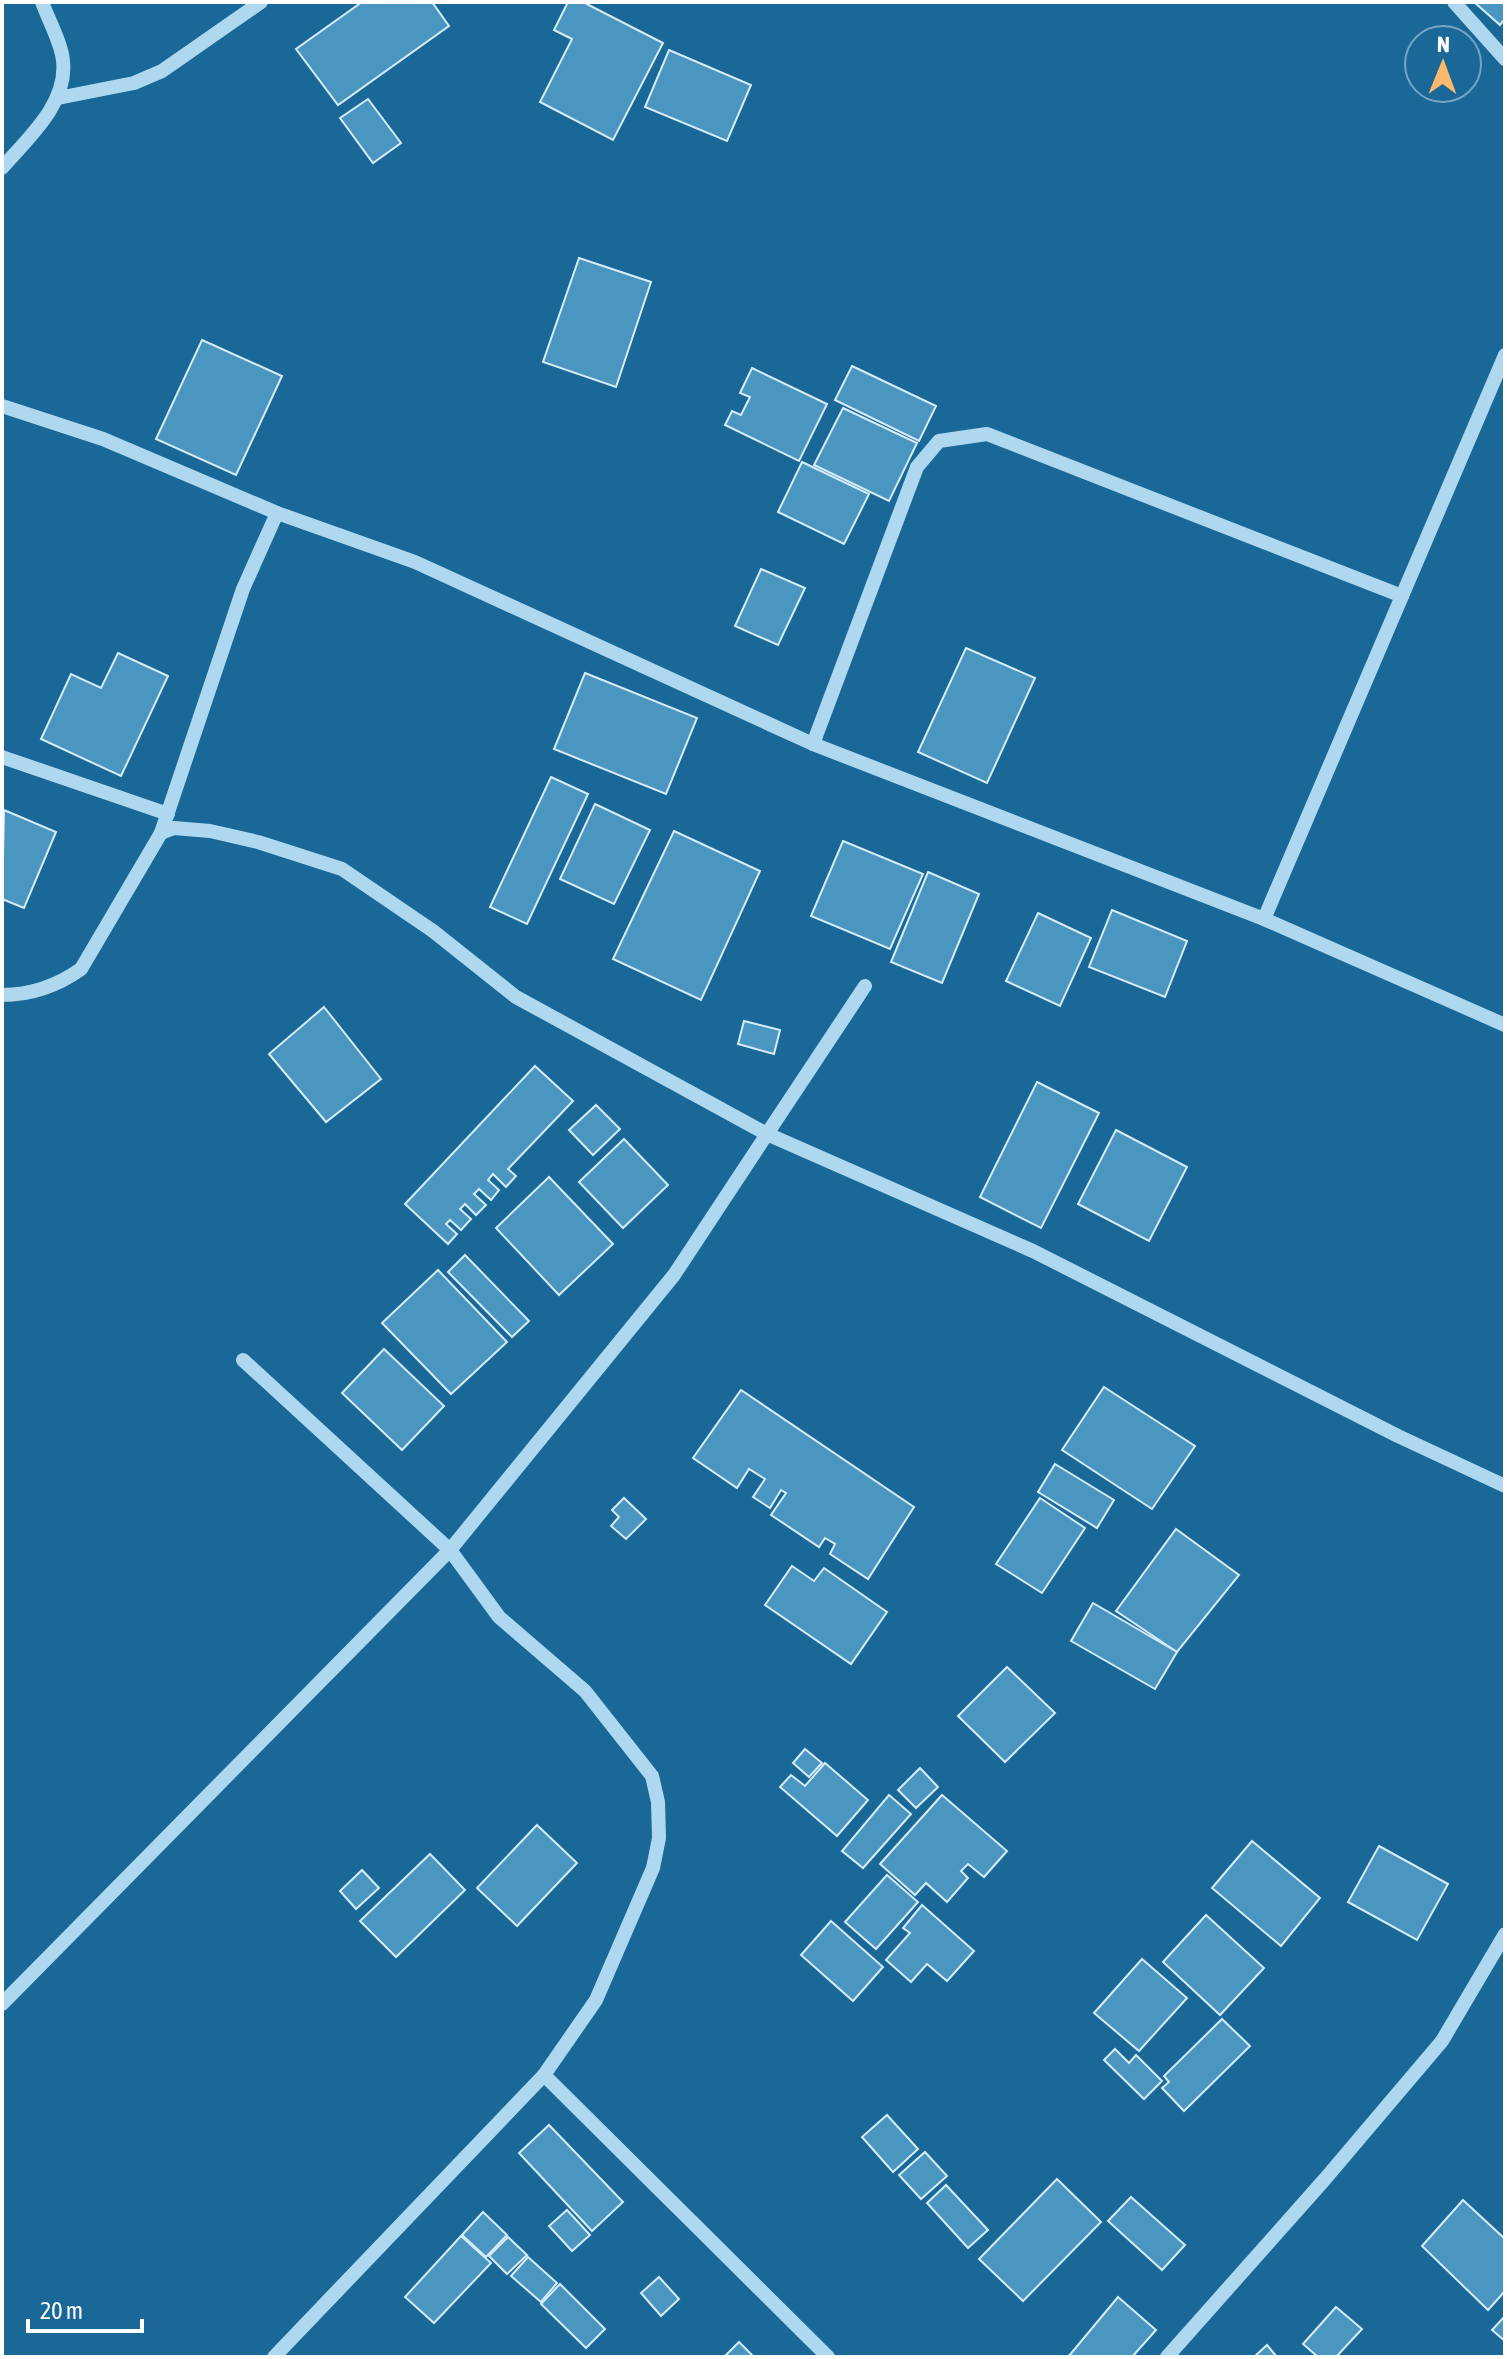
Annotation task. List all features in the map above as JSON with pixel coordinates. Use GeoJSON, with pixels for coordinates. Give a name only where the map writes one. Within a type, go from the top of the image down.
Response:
{"type":"FeatureCollection","features":[{"type":"Feature","properties":{"kind":"street"},"geometry":{"type":"LineString","coordinates":[[2,168],[47,116],[58,98],[64,62],[42,2]]}},
{"type":"Feature","properties":{"kind":"street"},"geometry":{"type":"LineString","coordinates":[[58,98],[134,83],[162,71],[261,2]]}},
{"type":"Feature","properties":{"kind":"street"},"geometry":{"type":"LineString","coordinates":[[1454,2],[1505,59]]}},
{"type":"Feature","properties":{"kind":"street"},"geometry":{"type":"LineString","coordinates":[[1264,919],[1505,355]]}},
{"type":"Feature","properties":{"kind":"street"},"geometry":{"type":"LineString","coordinates":[[2,406],[103,439],[277,513],[415,562],[813,744],[1264,919],[1505,1025]]}},
{"type":"Feature","properties":{"kind":"street"},"geometry":{"type":"LineString","coordinates":[[813,744],[917,467],[939,441],[987,434],[1402,596]]}},
{"type":"Feature","properties":{"kind":"street"},"geometry":{"type":"LineString","coordinates":[[2,995],[42,990],[81,969],[161,833],[243,589],[277,513]]}},
{"type":"Feature","properties":{"kind":"street"},"geometry":{"type":"LineString","coordinates":[[2,757],[168,814]]}},
{"type":"Feature","properties":{"kind":"street"},"geometry":{"type":"LineString","coordinates":[[161,833],[174,828],[210,831],[258,842],[342,869],[433,931],[516,997],[767,1134],[1033,1251],[1398,1436],[1505,1486]]}},
{"type":"Feature","properties":{"kind":"street"},"geometry":{"type":"LineString","coordinates":[[2,2004],[450,1550],[674,1275],[865,986]]}},
{"type":"Feature","properties":{"kind":"street"},"geometry":{"type":"LineString","coordinates":[[243,1360],[450,1550],[499,1617],[585,1691],[652,1776],[658,1802],[659,1838],[653,1868],[596,2000],[544,2075],[274,2357]]}},
{"type":"Feature","properties":{"kind":"street"},"geometry":{"type":"LineString","coordinates":[[1167,2357],[1442,2041],[1505,1934]]}},
{"type":"Feature","properties":{"kind":"street"},"geometry":{"type":"LineString","coordinates":[[544,2075],[828,2357]]}},
{"type":"Feature","properties":{"kind":"building"},"geometry":{"type":"Polygon","coordinates":[[[362,2],[432,2],[449,26],[338,105],[296,49],[362,2]]]}},
{"type":"Feature","properties":{"kind":"building"},"geometry":{"type":"Polygon","coordinates":[[[568,2],[583,2],[663,43],[613,140],[540,102],[572,39],[554,30],[568,2]]]}},
{"type":"Feature","properties":{"kind":"building"},"geometry":{"type":"Polygon","coordinates":[[[1474,2],[1505,2],[1505,19],[1500,25],[1474,2]]]}},
{"type":"Feature","properties":{"kind":"building"},"geometry":{"type":"Polygon","coordinates":[[[669,50],[751,85],[727,141],[645,107],[669,50]]]}},
{"type":"Feature","properties":{"kind":"building"},"geometry":{"type":"Polygon","coordinates":[[[368,99],[401,143],[373,163],[340,118],[368,99]]]}},
{"type":"Feature","properties":{"kind":"building"},"geometry":{"type":"Polygon","coordinates":[[[579,258],[651,282],[616,387],[543,362],[579,258]]]}},
{"type":"Feature","properties":{"kind":"building"},"geometry":{"type":"Polygon","coordinates":[[[202,340],[282,376],[236,475],[156,439],[202,340]]]}},
{"type":"Feature","properties":{"kind":"building"},"geometry":{"type":"Polygon","coordinates":[[[852,366],[936,406],[919,441],[835,400],[852,366]]]}},
{"type":"Feature","properties":{"kind":"building"},"geometry":{"type":"Polygon","coordinates":[[[752,368],[827,404],[799,461],[725,425],[732,411],[741,415],[750,397],[740,393],[752,368]]]}},
{"type":"Feature","properties":{"kind":"building"},"geometry":{"type":"Polygon","coordinates":[[[843,408],[917,443],[889,501],[814,465],[843,408]]]}},
{"type":"Feature","properties":{"kind":"building"},"geometry":{"type":"Polygon","coordinates":[[[802,462],[869,494],[844,544],[778,512],[802,462]]]}},
{"type":"Feature","properties":{"kind":"building"},"geometry":{"type":"Polygon","coordinates":[[[761,569],[805,588],[778,645],[735,626],[761,569]]]}},
{"type":"Feature","properties":{"kind":"building"},"geometry":{"type":"Polygon","coordinates":[[[966,648],[1035,678],[987,783],[918,752],[966,648]]]}},
{"type":"Feature","properties":{"kind":"building"},"geometry":{"type":"Polygon","coordinates":[[[118,653],[168,676],[121,776],[41,739],[71,674],[101,688],[118,653]]]}},
{"type":"Feature","properties":{"kind":"building"},"geometry":{"type":"Polygon","coordinates":[[[585,673],[697,718],[666,794],[554,749],[585,673]]]}},
{"type":"Feature","properties":{"kind":"building"},"geometry":{"type":"Polygon","coordinates":[[[551,777],[588,794],[527,924],[490,907],[551,777]]]}},
{"type":"Feature","properties":{"kind":"building"},"geometry":{"type":"Polygon","coordinates":[[[595,804],[650,830],[614,904],[560,879],[595,804]]]}},
{"type":"Feature","properties":{"kind":"building"},"geometry":{"type":"Polygon","coordinates":[[[4,810],[56,832],[24,908],[2,899],[4,810]]]}},
{"type":"Feature","properties":{"kind":"building"},"geometry":{"type":"Polygon","coordinates":[[[674,831],[760,871],[701,1000],[613,959],[674,831]]]}},
{"type":"Feature","properties":{"kind":"building"},"geometry":{"type":"Polygon","coordinates":[[[843,841],[923,874],[890,949],[811,916],[843,841]]]}},
{"type":"Feature","properties":{"kind":"building"},"geometry":{"type":"Polygon","coordinates":[[[928,872],[979,894],[942,983],[891,962],[928,872]]]}},
{"type":"Feature","properties":{"kind":"building"},"geometry":{"type":"Polygon","coordinates":[[[1112,910],[1187,941],[1165,997],[1089,967],[1112,910]]]}},
{"type":"Feature","properties":{"kind":"building"},"geometry":{"type":"Polygon","coordinates":[[[1038,913],[1091,938],[1060,1006],[1006,981],[1038,913]]]}},
{"type":"Feature","properties":{"kind":"building"},"geometry":{"type":"Polygon","coordinates":[[[324,1007],[381,1079],[326,1122],[269,1054],[324,1007]]]}},
{"type":"Feature","properties":{"kind":"building"},"geometry":{"type":"Polygon","coordinates":[[[744,1021],[780,1030],[774,1054],[738,1044],[744,1021]]]}},
{"type":"Feature","properties":{"kind":"building"},"geometry":{"type":"Polygon","coordinates":[[[535,1066],[573,1101],[508,1169],[516,1176],[506,1187],[493,1174],[488,1180],[499,1190],[491,1200],[479,1189],[474,1194],[486,1205],[476,1215],[465,1204],[460,1209],[471,1219],[461,1230],[450,1220],[446,1224],[457,1234],[448,1244],[405,1204],[535,1066]]]}},
{"type":"Feature","properties":{"kind":"building"},"geometry":{"type":"Polygon","coordinates":[[[1037,1082],[1099,1113],[1041,1228],[980,1197],[1037,1082]]]}},
{"type":"Feature","properties":{"kind":"building"},"geometry":{"type":"Polygon","coordinates":[[[596,1105],[620,1129],[593,1155],[569,1130],[596,1105]]]}},
{"type":"Feature","properties":{"kind":"building"},"geometry":{"type":"Polygon","coordinates":[[[1116,1130],[1187,1167],[1149,1241],[1078,1204],[1116,1130]]]}},
{"type":"Feature","properties":{"kind":"building"},"geometry":{"type":"Polygon","coordinates":[[[624,1139],[668,1185],[623,1228],[579,1182],[624,1139]]]}},
{"type":"Feature","properties":{"kind":"building"},"geometry":{"type":"Polygon","coordinates":[[[549,1177],[613,1244],[559,1295],[496,1228],[549,1177]]]}},
{"type":"Feature","properties":{"kind":"building"},"geometry":{"type":"Polygon","coordinates":[[[465,1255],[529,1321],[512,1337],[448,1272],[465,1255]]]}},
{"type":"Feature","properties":{"kind":"building"},"geometry":{"type":"Polygon","coordinates":[[[438,1270],[507,1342],[451,1394],[382,1323],[438,1270]]]}},
{"type":"Feature","properties":{"kind":"building"},"geometry":{"type":"Polygon","coordinates":[[[384,1349],[444,1406],[402,1450],[342,1393],[384,1349]]]}},
{"type":"Feature","properties":{"kind":"building"},"geometry":{"type":"Polygon","coordinates":[[[1104,1387],[1195,1446],[1152,1509],[1062,1450],[1104,1387]]]}},
{"type":"Feature","properties":{"kind":"building"},"geometry":{"type":"Polygon","coordinates":[[[741,1390],[914,1507],[868,1579],[830,1554],[835,1544],[825,1538],[819,1547],[771,1515],[786,1493],[781,1490],[770,1508],[753,1497],[765,1479],[749,1469],[737,1488],[693,1458],[741,1390]]]}},
{"type":"Feature","properties":{"kind":"building"},"geometry":{"type":"Polygon","coordinates":[[[1055,1464],[1114,1500],[1097,1528],[1038,1492],[1055,1464]]]}},
{"type":"Feature","properties":{"kind":"building"},"geometry":{"type":"Polygon","coordinates":[[[624,1498],[646,1519],[626,1539],[611,1526],[619,1517],[612,1510],[624,1498]]]}},
{"type":"Feature","properties":{"kind":"building"},"geometry":{"type":"Polygon","coordinates":[[[1040,1498],[1085,1528],[1042,1593],[996,1564],[1040,1498]]]}},
{"type":"Feature","properties":{"kind":"building"},"geometry":{"type":"Polygon","coordinates":[[[1176,1529],[1239,1575],[1177,1652],[1116,1611],[1176,1529]]]}},
{"type":"Feature","properties":{"kind":"building"},"geometry":{"type":"Polygon","coordinates":[[[792,1566],[814,1581],[824,1568],[887,1612],[851,1664],[765,1605],[792,1566]]]}},
{"type":"Feature","properties":{"kind":"building"},"geometry":{"type":"Polygon","coordinates":[[[1093,1603],[1177,1652],[1155,1689],[1071,1641],[1093,1603]]]}},
{"type":"Feature","properties":{"kind":"building"},"geometry":{"type":"Polygon","coordinates":[[[1007,1667],[1055,1713],[1005,1762],[958,1716],[1007,1667]]]}},
{"type":"Feature","properties":{"kind":"building"},"geometry":{"type":"Polygon","coordinates":[[[805,1749],[822,1763],[809,1777],[793,1763],[805,1749]]]}},
{"type":"Feature","properties":{"kind":"building"},"geometry":{"type":"Polygon","coordinates":[[[825,1763],[868,1800],[837,1836],[780,1787],[791,1775],[805,1786],[825,1763]]]}},
{"type":"Feature","properties":{"kind":"building"},"geometry":{"type":"Polygon","coordinates":[[[920,1768],[938,1787],[916,1808],[898,1790],[920,1768]]]}},
{"type":"Feature","properties":{"kind":"building"},"geometry":{"type":"Polygon","coordinates":[[[889,1795],[911,1814],[863,1868],[842,1851],[889,1795]]]}},
{"type":"Feature","properties":{"kind":"building"},"geometry":{"type":"Polygon","coordinates":[[[942,1795],[1007,1851],[984,1877],[968,1864],[961,1871],[968,1878],[947,1902],[926,1883],[915,1895],[880,1864],[942,1795]]]}},
{"type":"Feature","properties":{"kind":"building"},"geometry":{"type":"Polygon","coordinates":[[[537,1825],[577,1863],[517,1926],[477,1888],[537,1825]]]}},
{"type":"Feature","properties":{"kind":"building"},"geometry":{"type":"Polygon","coordinates":[[[1252,1841],[1320,1898],[1281,1946],[1212,1888],[1252,1841]]]}},
{"type":"Feature","properties":{"kind":"building"},"geometry":{"type":"Polygon","coordinates":[[[1379,1846],[1448,1884],[1417,1940],[1348,1902],[1379,1846]]]}},
{"type":"Feature","properties":{"kind":"building"},"geometry":{"type":"Polygon","coordinates":[[[430,1854],[465,1890],[396,1957],[360,1921],[430,1854]]]}},
{"type":"Feature","properties":{"kind":"building"},"geometry":{"type":"Polygon","coordinates":[[[362,1870],[379,1888],[356,1909],[340,1891],[362,1870]]]}},
{"type":"Feature","properties":{"kind":"building"},"geometry":{"type":"Polygon","coordinates":[[[887,1875],[918,1902],[876,1949],[845,1922],[887,1875]]]}},
{"type":"Feature","properties":{"kind":"building"},"geometry":{"type":"Polygon","coordinates":[[[922,1905],[974,1951],[947,1981],[927,1964],[911,1982],[886,1960],[910,1933],[903,1928],[922,1905]]]}},
{"type":"Feature","properties":{"kind":"building"},"geometry":{"type":"Polygon","coordinates":[[[1206,1915],[1264,1968],[1220,2015],[1163,1962],[1206,1915]]]}},
{"type":"Feature","properties":{"kind":"building"},"geometry":{"type":"Polygon","coordinates":[[[831,1921],[883,1967],[853,2001],[801,1955],[831,1921]]]}},
{"type":"Feature","properties":{"kind":"building"},"geometry":{"type":"Polygon","coordinates":[[[1142,1959],[1187,1998],[1139,2051],[1094,2013],[1142,1959]]]}},
{"type":"Feature","properties":{"kind":"building"},"geometry":{"type":"Polygon","coordinates":[[[1222,2019],[1250,2046],[1184,2111],[1162,2088],[1169,2082],[1164,2076],[1222,2019]]]}},
{"type":"Feature","properties":{"kind":"building"},"geometry":{"type":"Polygon","coordinates":[[[1115,2049],[1129,2063],[1136,2055],[1162,2081],[1144,2099],[1104,2060],[1115,2049]]]}},
{"type":"Feature","properties":{"kind":"building"},"geometry":{"type":"Polygon","coordinates":[[[887,2115],[918,2149],[893,2172],[862,2137],[887,2115]]]}},
{"type":"Feature","properties":{"kind":"building"},"geometry":{"type":"Polygon","coordinates":[[[549,2125],[623,2202],[592,2231],[519,2153],[549,2125]]]}},
{"type":"Feature","properties":{"kind":"building"},"geometry":{"type":"Polygon","coordinates":[[[925,2152],[947,2176],[921,2199],[899,2175],[925,2152]]]}},
{"type":"Feature","properties":{"kind":"building"},"geometry":{"type":"Polygon","coordinates":[[[1057,2179],[1101,2222],[1023,2301],[979,2259],[1057,2179]]]}},
{"type":"Feature","properties":{"kind":"building"},"geometry":{"type":"Polygon","coordinates":[[[946,2185],[988,2230],[968,2248],[927,2203],[946,2185]]]}},
{"type":"Feature","properties":{"kind":"building"},"geometry":{"type":"Polygon","coordinates":[[[1131,2197],[1185,2245],[1162,2270],[1108,2221],[1131,2197]]]}},
{"type":"Feature","properties":{"kind":"building"},"geometry":{"type":"Polygon","coordinates":[[[1463,2200],[1505,2239],[1505,2291],[1488,2310],[1422,2246],[1463,2200]]]}},
{"type":"Feature","properties":{"kind":"building"},"geometry":{"type":"Polygon","coordinates":[[[567,2210],[590,2235],[572,2251],[549,2226],[567,2210]]]}},
{"type":"Feature","properties":{"kind":"building"},"geometry":{"type":"Polygon","coordinates":[[[483,2212],[507,2235],[486,2257],[462,2235],[483,2212]]]}},
{"type":"Feature","properties":{"kind":"building"},"geometry":{"type":"Polygon","coordinates":[[[461,2236],[491,2263],[434,2323],[405,2297],[461,2236]]]}},
{"type":"Feature","properties":{"kind":"building"},"geometry":{"type":"Polygon","coordinates":[[[508,2237],[527,2255],[507,2274],[489,2256],[508,2237]]]}},
{"type":"Feature","properties":{"kind":"building"},"geometry":{"type":"Polygon","coordinates":[[[528,2257],[557,2283],[541,2302],[511,2276],[528,2257]]]}},
{"type":"Feature","properties":{"kind":"building"},"geometry":{"type":"Polygon","coordinates":[[[659,2277],[679,2299],[661,2316],[641,2293],[659,2277]]]}},
{"type":"Feature","properties":{"kind":"building"},"geometry":{"type":"Polygon","coordinates":[[[560,2284],[605,2329],[586,2348],[541,2304],[560,2284]]]}},
{"type":"Feature","properties":{"kind":"building"},"geometry":{"type":"Polygon","coordinates":[[[1118,2297],[1156,2330],[1132,2357],[1068,2357],[1118,2297]]]}},
{"type":"Feature","properties":{"kind":"building"},"geometry":{"type":"Polygon","coordinates":[[[1336,2307],[1362,2329],[1336,2357],[1318,2357],[1303,2344],[1336,2307]]]}},
{"type":"Feature","properties":{"kind":"building"},"geometry":{"type":"Polygon","coordinates":[[[1505,2316],[1505,2341],[1492,2330],[1505,2316]]]}},
{"type":"Feature","properties":{"kind":"building"},"geometry":{"type":"Polygon","coordinates":[[[739,2342],[754,2357],[724,2357],[739,2342]]]}},
{"type":"Feature","properties":{"kind":"building"},"geometry":{"type":"Polygon","coordinates":[[[1267,2345],[1277,2357],[1254,2357],[1267,2345]]]}}]}
